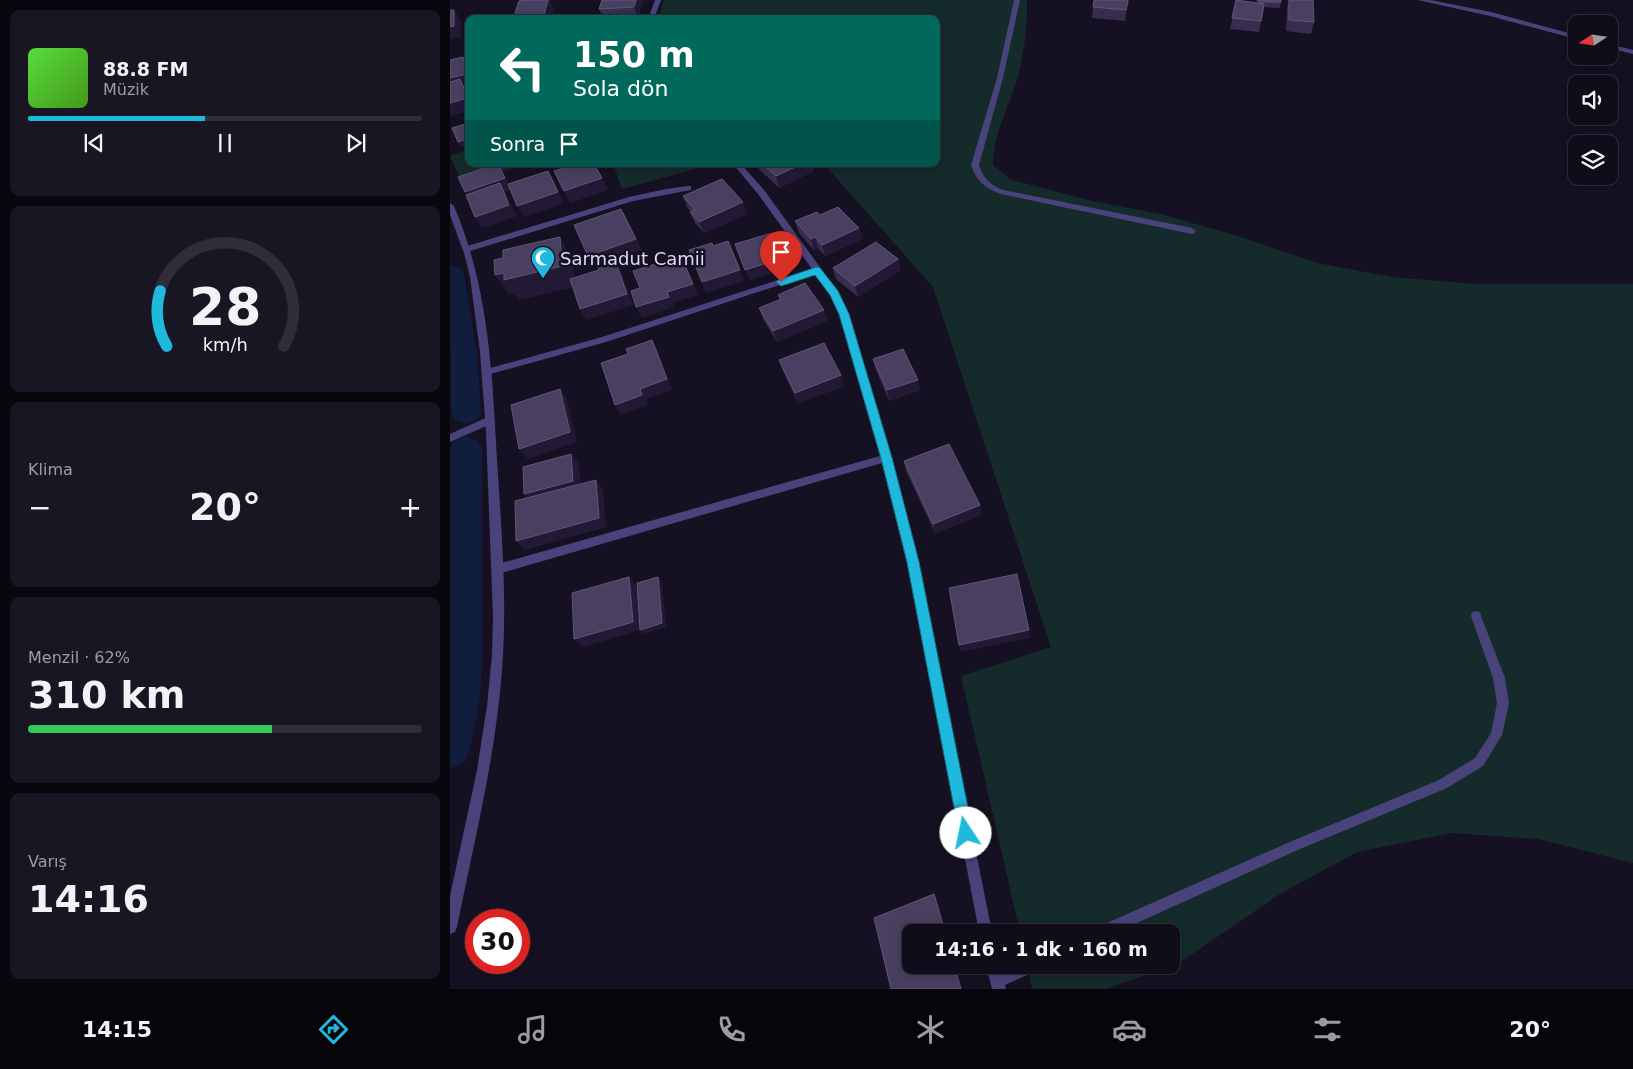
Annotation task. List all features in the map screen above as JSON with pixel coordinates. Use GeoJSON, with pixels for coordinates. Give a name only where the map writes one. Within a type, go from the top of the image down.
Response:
{"type":"FeatureCollection","features":[{"type":"Feature","properties":{"kind":"street"},"geometry":{"type":"LineString","coordinates":[[652,15],[658,0]]}},
{"type":"Feature","properties":{"kind":"street"},"geometry":{"type":"LineString","coordinates":[[1017,0],[1000,78],[975,165],[978,177],[988,186],[1001,192],[1192,231]]}},
{"type":"Feature","properties":{"kind":"street"},"geometry":{"type":"LineString","coordinates":[[1421,0],[1491,14],[1568,35]]}},
{"type":"Feature","properties":{"kind":"street"},"geometry":{"type":"LineString","coordinates":[[1618,48],[1633,52]]}},
{"type":"Feature","properties":{"kind":"street"},"geometry":{"type":"LineString","coordinates":[[740,167],[761,192],[817,270],[834,294],[844,314],[886,458],[913,562],[984,924]]}},
{"type":"Feature","properties":{"kind":"street"},"geometry":{"type":"LineString","coordinates":[[467,249],[632,199],[688,188]]}},
{"type":"Feature","properties":{"kind":"street"},"geometry":{"type":"LineString","coordinates":[[450,206],[467,249],[476,286],[487,372],[498,569],[498,639],[491,716],[484,764],[450,927]]}},
{"type":"Feature","properties":{"kind":"street"},"geometry":{"type":"LineString","coordinates":[[487,372],[603,340],[817,270]]}},
{"type":"Feature","properties":{"kind":"street"},"geometry":{"type":"LineString","coordinates":[[450,438],[490,420]]}},
{"type":"Feature","properties":{"kind":"street"},"geometry":{"type":"LineString","coordinates":[[498,569],[886,458]]}},
{"type":"Feature","properties":{"kind":"street"},"geometry":{"type":"LineString","coordinates":[[1121,924],[1296,845],[1444,784],[1479,762],[1496,735],[1503,703],[1498,678],[1476,616]]}},
{"type":"Feature","properties":{"kind":"street"},"geometry":{"type":"LineString","coordinates":[[998,985],[1017,974]]}},
{"type":"Feature","properties":{"kind":"green space"},"geometry":{"type":"Polygon","coordinates":[[[664,0],[1027,0],[1026,29],[1020,68],[999,132],[993,165],[1012,180],[1092,201],[1161,214],[1238,236],[1317,263],[1392,277],[1476,284],[1633,284],[1633,863],[1538,839],[1452,833],[1357,852],[1280,894],[1180,962],[1180,924],[1018,924],[961,676],[1051,647],[933,287],[827,167],[940,167],[940,15],[659,15],[664,0]]]}},
{"type":"Feature","properties":{"kind":"green space"},"geometry":{"type":"Polygon","coordinates":[[[465,150],[465,167],[518,167],[462,183],[450,156],[465,150]]]}},
{"type":"Feature","properties":{"kind":"green space"},"geometry":{"type":"Polygon","coordinates":[[[614,167],[702,167],[622,189],[614,167]]]}},
{"type":"Feature","properties":{"kind":"green space"},"geometry":{"type":"Polygon","coordinates":[[[1029,974],[1148,974],[1106,989],[1032,989],[1029,974]]]}},
{"type":"Feature","properties":{"kind":"building"},"geometry":{"type":"Polygon","coordinates":[[[548,0],[544,15],[514,15],[519,1],[548,0]]]}},
{"type":"Feature","properties":{"kind":"building"},"geometry":{"type":"Polygon","coordinates":[[[602,0],[636,0],[634,7],[599,9],[602,0]]]}},
{"type":"Feature","properties":{"kind":"building"},"geometry":{"type":"Polygon","coordinates":[[[1094,0],[1128,0],[1126,10],[1093,7],[1094,0]]]}},
{"type":"Feature","properties":{"kind":"building"},"geometry":{"type":"Polygon","coordinates":[[[1236,0],[1264,4],[1261,21],[1232,18],[1236,0]]]}},
{"type":"Feature","properties":{"kind":"building"},"geometry":{"type":"Polygon","coordinates":[[[1258,0],[1281,0],[1281,2],[1259,2],[1258,0]]]}},
{"type":"Feature","properties":{"kind":"building"},"geometry":{"type":"Polygon","coordinates":[[[1289,0],[1313,0],[1314,22],[1289,20],[1289,0]]]}},
{"type":"Feature","properties":{"kind":"building"},"geometry":{"type":"Polygon","coordinates":[[[450,10],[454,10],[454,26],[450,27],[450,10]]]}},
{"type":"Feature","properties":{"kind":"building"},"geometry":{"type":"Polygon","coordinates":[[[463,57],[465,74],[450,78],[450,60],[463,57]]]}},
{"type":"Feature","properties":{"kind":"building"},"geometry":{"type":"Polygon","coordinates":[[[460,79],[465,91],[465,99],[450,103],[450,82],[460,79]]]}},
{"type":"Feature","properties":{"kind":"building"},"geometry":{"type":"Polygon","coordinates":[[[465,124],[465,139],[458,142],[452,128],[465,124]]]}},
{"type":"Feature","properties":{"kind":"building"},"geometry":{"type":"Polygon","coordinates":[[[487,167],[500,167],[505,178],[465,192],[458,177],[487,167]]]}},
{"type":"Feature","properties":{"kind":"building"},"geometry":{"type":"Polygon","coordinates":[[[567,167],[596,167],[602,178],[564,191],[554,171],[567,167]]]}},
{"type":"Feature","properties":{"kind":"building"},"geometry":{"type":"Polygon","coordinates":[[[766,167],[796,167],[776,176],[766,167]]]}},
{"type":"Feature","properties":{"kind":"building"},"geometry":{"type":"Polygon","coordinates":[[[548,171],[558,192],[517,206],[508,184],[548,171]]]}},
{"type":"Feature","properties":{"kind":"building"},"geometry":{"type":"Polygon","coordinates":[[[722,179],[743,202],[699,222],[690,212],[695,210],[683,196],[722,179]]]}},
{"type":"Feature","properties":{"kind":"building"},"geometry":{"type":"Polygon","coordinates":[[[500,183],[509,205],[475,217],[466,195],[500,183]]]}},
{"type":"Feature","properties":{"kind":"building"},"geometry":{"type":"Polygon","coordinates":[[[838,207],[859,228],[822,245],[815,237],[811,239],[795,221],[817,212],[820,215],[838,207]]]}},
{"type":"Feature","properties":{"kind":"building"},"geometry":{"type":"Polygon","coordinates":[[[621,209],[636,239],[588,256],[574,225],[621,209]]]}},
{"type":"Feature","properties":{"kind":"building"},"geometry":{"type":"Polygon","coordinates":[[[772,233],[783,258],[745,270],[735,244],[772,233]]]}},
{"type":"Feature","properties":{"kind":"building"},"geometry":{"type":"Polygon","coordinates":[[[560,237],[562,266],[504,280],[504,273],[495,275],[494,260],[503,258],[503,250],[560,237]]]}},
{"type":"Feature","properties":{"kind":"building"},"geometry":{"type":"Polygon","coordinates":[[[728,241],[740,270],[702,282],[689,250],[712,243],[713,246],[728,241]]]}},
{"type":"Feature","properties":{"kind":"building"},"geometry":{"type":"Polygon","coordinates":[[[876,242],[898,259],[855,286],[833,268],[876,242]]]}},
{"type":"Feature","properties":{"kind":"building"},"geometry":{"type":"Polygon","coordinates":[[[681,256],[693,284],[667,292],[669,297],[636,307],[631,291],[640,288],[633,271],[681,256]]]}},
{"type":"Feature","properties":{"kind":"building"},"geometry":{"type":"Polygon","coordinates":[[[615,260],[627,294],[580,309],[570,279],[599,270],[598,266],[615,260]]]}},
{"type":"Feature","properties":{"kind":"building"},"geometry":{"type":"Polygon","coordinates":[[[805,283],[824,310],[773,331],[759,308],[781,299],[778,295],[805,283]]]}},
{"type":"Feature","properties":{"kind":"building"},"geometry":{"type":"Polygon","coordinates":[[[652,340],[667,379],[640,389],[642,395],[615,405],[601,363],[628,354],[626,349],[652,340]]]}},
{"type":"Feature","properties":{"kind":"building"},"geometry":{"type":"Polygon","coordinates":[[[824,343],[841,375],[795,393],[779,360],[824,343]]]}},
{"type":"Feature","properties":{"kind":"building"},"geometry":{"type":"Polygon","coordinates":[[[903,349],[918,380],[887,390],[873,359],[903,349]]]}},
{"type":"Feature","properties":{"kind":"building"},"geometry":{"type":"Polygon","coordinates":[[[560,389],[570,432],[519,449],[511,405],[560,389]]]}},
{"type":"Feature","properties":{"kind":"building"},"geometry":{"type":"Polygon","coordinates":[[[949,444],[980,505],[933,524],[904,461],[949,444]]]}},
{"type":"Feature","properties":{"kind":"building"},"geometry":{"type":"Polygon","coordinates":[[[571,454],[573,481],[524,494],[523,467],[571,454]]]}},
{"type":"Feature","properties":{"kind":"building"},"geometry":{"type":"Polygon","coordinates":[[[596,480],[599,518],[516,541],[515,501],[596,480]]]}},
{"type":"Feature","properties":{"kind":"building"},"geometry":{"type":"Polygon","coordinates":[[[1017,574],[1029,630],[959,645],[949,588],[1017,574]]]}},
{"type":"Feature","properties":{"kind":"building"},"geometry":{"type":"Polygon","coordinates":[[[629,577],[633,622],[574,639],[572,593],[629,577]]]}},
{"type":"Feature","properties":{"kind":"building"},"geometry":{"type":"Polygon","coordinates":[[[658,577],[662,623],[640,630],[637,583],[658,577]]]}},
{"type":"Feature","properties":{"kind":"building"},"geometry":{"type":"Polygon","coordinates":[[[934,894],[943,924],[902,924],[902,974],[957,974],[961,989],[891,989],[874,918],[934,894]]]}},
{"type":"Feature","properties":{"kind":"waterway"},"geometry":{"type":"LineString","coordinates":[[450,275],[462,354],[466,412]]}},
{"type":"Feature","properties":{"kind":"waterway"},"geometry":{"type":"LineString","coordinates":[[450,749],[458,716],[464,674],[466,449]]}},
{"type":"Feature","properties":{"kind":"place","name":"Sarmadut Camii"},"geometry":{"type":"Point","coordinates":[543,279]}},
{"type":"Feature","properties":{"kind":"route"},"geometry":{"type":"LineString","coordinates":[[781,282],[817,270],[834,294],[844,314],[886,458],[913,562],[966,833]]}}]}
